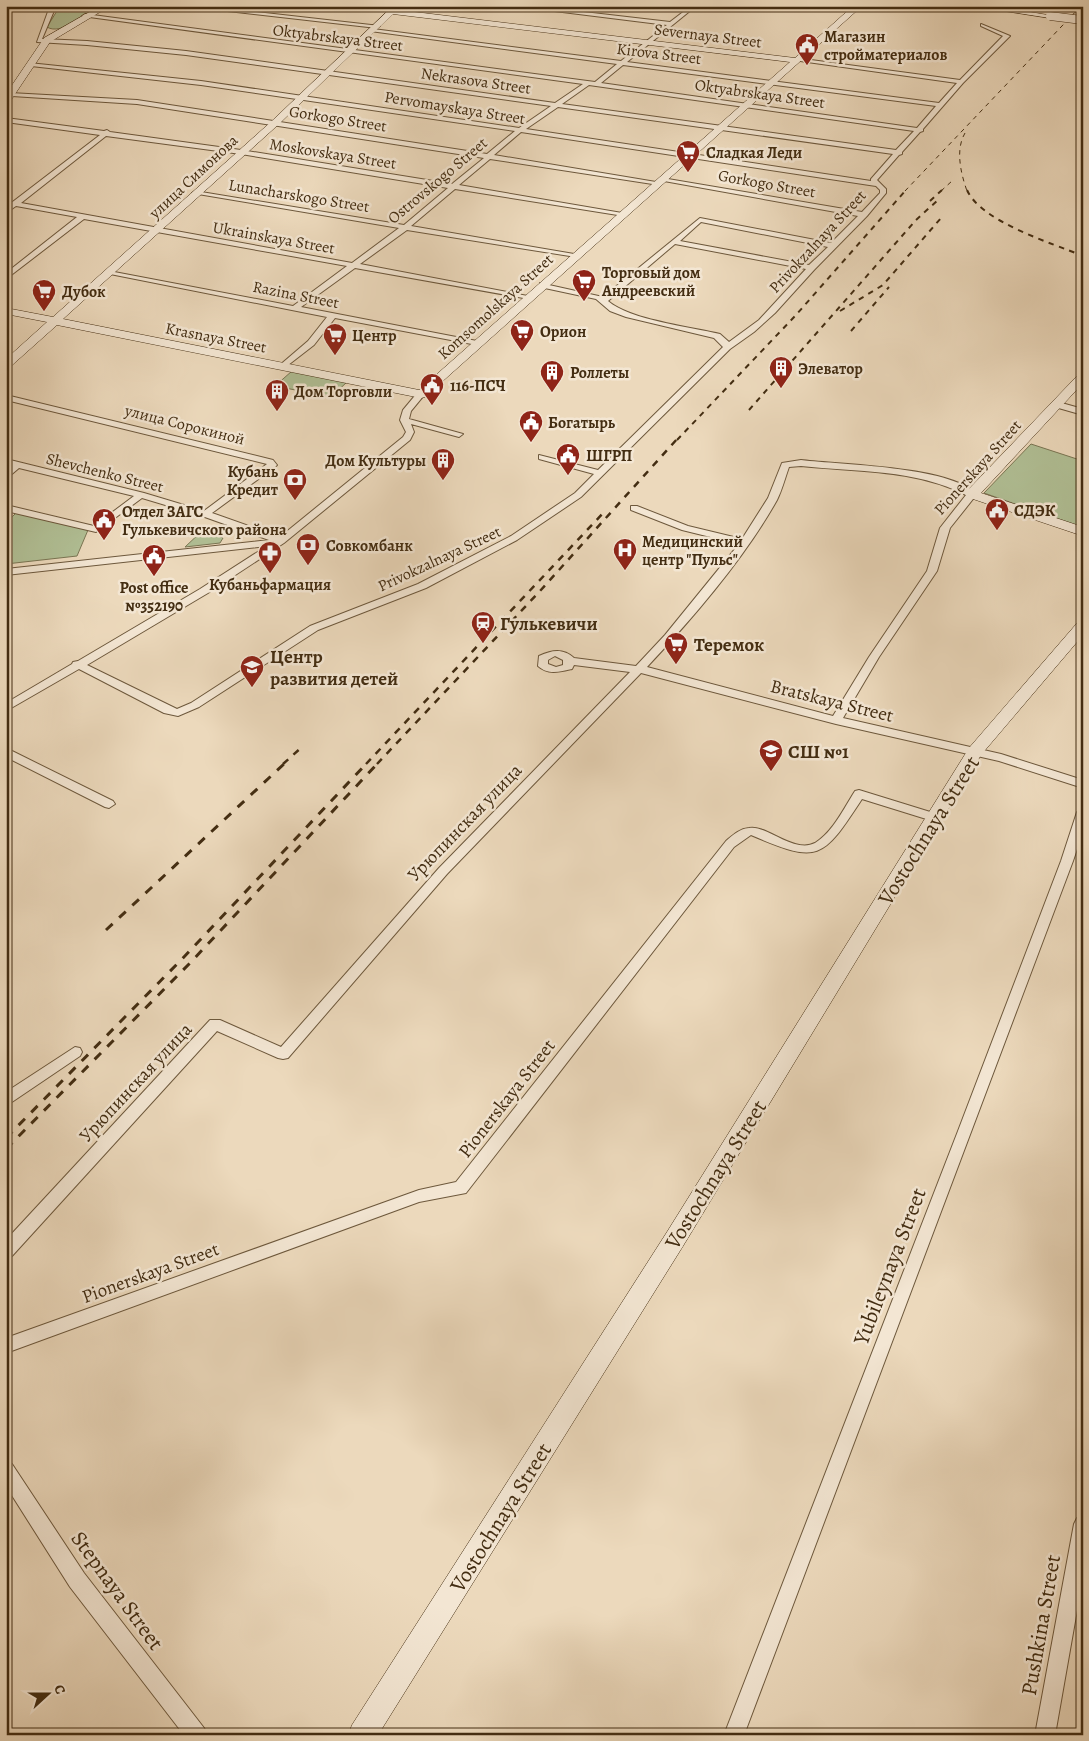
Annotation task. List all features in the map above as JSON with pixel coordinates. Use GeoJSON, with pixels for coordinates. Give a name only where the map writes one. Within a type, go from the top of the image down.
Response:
{"type":"FeatureCollection","features":[{"type":"Feature","properties":{"kind":"street"},"geometry":{"type":"LineString","coordinates":[[6,7],[15,6]]}},
{"type":"Feature","properties":{"kind":"street"},"geometry":{"type":"LineString","coordinates":[[47,40],[38,41],[53,6]]}},
{"type":"Feature","properties":{"kind":"street"},"geometry":{"type":"LineString","coordinates":[[6,101],[47,40],[85,16],[106,6]]}},
{"type":"Feature","properties":{"kind":"street","name":"Kirova Street"},"geometry":{"type":"LineString","coordinates":[[186,6],[375,28],[942,105]]}},
{"type":"Feature","properties":{"kind":"street"},"geometry":{"type":"LineString","coordinates":[[516,6],[671,24]]}},
{"type":"Feature","properties":{"kind":"street"},"geometry":{"type":"LineString","coordinates":[[676,6],[692,7]]}},
{"type":"Feature","properties":{"kind":"street","name":"Komsomolskaya Street"},"geometry":{"type":"LineString","coordinates":[[6,708],[77,664],[204,591],[280,541],[407,438],[409,427],[404,420],[407,410],[420,394],[858,6]]}},
{"type":"Feature","properties":{"kind":"street"},"geometry":{"type":"LineString","coordinates":[[976,6],[1082,20]]}},
{"type":"Feature","properties":{"kind":"street"},"geometry":{"type":"LineString","coordinates":[[588,83],[596,84],[625,63],[692,7]]}},
{"type":"Feature","properties":{"kind":"street","name":"улица Симонова"},"geometry":{"type":"LineString","coordinates":[[6,365],[54,320],[157,230],[240,152],[276,122],[395,9]]}},
{"type":"Feature","properties":{"kind":"street","name":"Severnaya Street"},"geometry":{"type":"LineString","coordinates":[[395,9],[961,82]]}},
{"type":"Feature","properties":{"kind":"street","name":"Oktyabrskaya Street"},"geometry":{"type":"LineString","coordinates":[[85,16],[588,83]]}},
{"type":"Feature","properties":{"kind":"street","name":"Privokzalnaya Street"},"geometry":{"type":"LineString","coordinates":[[77,664],[159,707],[178,713],[195,705],[314,628],[422,586],[514,538],[578,495],[725,344],[743,338],[764,320],[811,268],[865,215],[883,193],[883,189],[875,184],[873,180],[876,176],[921,130],[961,82],[1007,36],[983,25]]}},
{"type":"Feature","properties":{"kind":"street","name":"Nekrasova Street"},"geometry":{"type":"LineString","coordinates":[[47,40],[178,52],[900,153]]}},
{"type":"Feature","properties":{"kind":"street","name":"Pervomayskaya Street"},"geometry":{"type":"LineString","coordinates":[[30,64],[192,82],[302,97],[875,184]]}},
{"type":"Feature","properties":{"kind":"street","name":"Ostrovskogo Street"},"geometry":{"type":"LineString","coordinates":[[296,308],[407,226],[520,131],[588,83]]}},
{"type":"Feature","properties":{"kind":"street","name":"Oktyabrskaya Street"},"geometry":{"type":"LineString","coordinates":[[596,84],[921,130]]}},
{"type":"Feature","properties":{"kind":"street","name":"Gorkogo Street"},"geometry":{"type":"LineString","coordinates":[[12,94],[137,102],[662,181],[865,215]]}},
{"type":"Feature","properties":{"kind":"street","name":"Moskovskaya Street"},"geometry":{"type":"LineString","coordinates":[[6,120],[108,132],[240,152],[624,214]]}},
{"type":"Feature","properties":{"kind":"street"},"geometry":{"type":"LineString","coordinates":[[6,211],[108,132]]}},
{"type":"Feature","properties":{"kind":"street","name":"Lunacharskogo Street"},"geometry":{"type":"LineString","coordinates":[[195,193],[576,255]]}},
{"type":"Feature","properties":{"kind":"street","name":"Ukrainskaya Street"},"geometry":{"type":"LineString","coordinates":[[14,204],[530,297]]}},
{"type":"Feature","properties":{"kind":"street"},"geometry":{"type":"LineString","coordinates":[[6,278],[82,217]]}},
{"type":"Feature","properties":{"kind":"street"},"geometry":{"type":"LineString","coordinates":[[604,300],[700,220],[834,246]]}},
{"type":"Feature","properties":{"kind":"street"},"geometry":{"type":"LineString","coordinates":[[675,242],[811,268]]}},
{"type":"Feature","properties":{"kind":"street","name":"Razina Street"},"geometry":{"type":"LineString","coordinates":[[109,273],[477,343]]}},
{"type":"Feature","properties":{"kind":"street"},"geometry":{"type":"LineString","coordinates":[[543,285],[604,300],[613,309],[629,315],[717,336],[725,344]]}},
{"type":"Feature","properties":{"kind":"street","name":"Krasnaya Street"},"geometry":{"type":"LineString","coordinates":[[6,311],[420,394]]}},
{"type":"Feature","properties":{"kind":"street"},"geometry":{"type":"LineString","coordinates":[[283,367],[311,342],[332,315]]}},
{"type":"Feature","properties":{"kind":"street","name":"Pionerskaya Street"},"geometry":{"type":"LineString","coordinates":[[836,720],[874,657],[932,571],[945,528],[972,494],[1058,405],[1083,376]]}},
{"type":"Feature","properties":{"kind":"street","name":"улица Сорокиной"},"geometry":{"type":"LineString","coordinates":[[6,397],[270,462],[272,465],[204,514]]}},
{"type":"Feature","properties":{"kind":"street"},"geometry":{"type":"LineString","coordinates":[[1058,405],[1083,412]]}},
{"type":"Feature","properties":{"kind":"street"},"geometry":{"type":"LineString","coordinates":[[404,420],[459,434]]}},
{"type":"Feature","properties":{"kind":"street"},"geometry":{"type":"LineString","coordinates":[[542,456],[599,472]]}},
{"type":"Feature","properties":{"kind":"street","name":"Shevchenko Street"},"geometry":{"type":"LineString","coordinates":[[6,462],[141,495],[204,514],[280,541]]}},
{"type":"Feature","properties":{"kind":"street","name":"Урюпинская улица"},"geometry":{"type":"LineString","coordinates":[[6,1251],[215,1024],[283,1054],[443,871],[581,731],[669,637],[745,543],[767,510],[785,465],[801,463],[930,478],[960,487],[972,494]]}},
{"type":"Feature","properties":{"kind":"street"},"geometry":{"type":"LineString","coordinates":[[6,476],[17,465]]}},
{"type":"Feature","properties":{"kind":"street"},"geometry":{"type":"LineString","coordinates":[[972,494],[1083,532]]}},
{"type":"Feature","properties":{"kind":"street"},"geometry":{"type":"LineString","coordinates":[[6,508],[96,530],[141,495]]}},
{"type":"Feature","properties":{"kind":"street"},"geometry":{"type":"LineString","coordinates":[[634,508],[684,528],[745,543]]}},
{"type":"Feature","properties":{"kind":"street"},"geometry":{"type":"LineString","coordinates":[[6,572],[280,541]]}},
{"type":"Feature","properties":{"kind":"street","name":"Vostochnaya Street"},"geometry":{"type":"LineString","coordinates":[[362,1735],[680,1231],[975,752],[1083,624]]}},
{"type":"Feature","properties":{"kind":"street","name":"Bratskaya Street"},"geometry":{"type":"LineString","coordinates":[[570,661],[637,670],[836,720],[975,752],[1083,784]]}},
{"type":"Feature","properties":{"kind":"street"},"geometry":{"type":"LineString","coordinates":[[6,752],[109,804]]}},
{"type":"Feature","properties":{"kind":"street","name":"Pionerskaya Street"},"geometry":{"type":"LineString","coordinates":[[6,1346],[419,1196],[461,1188],[730,844],[742,834],[751,831],[800,849],[814,848],[827,841],[859,794],[936,818]]}},
{"type":"Feature","properties":{"kind":"street","name":"Yubileynaya Street"},"geometry":{"type":"LineString","coordinates":[[734,1735],[1067,861],[1083,812]]}},
{"type":"Feature","properties":{"kind":"street"},"geometry":{"type":"LineString","coordinates":[[6,1100],[75,1052]]}},
{"type":"Feature","properties":{"kind":"street","name":"Stepnaya Street"},"geometry":{"type":"LineString","coordinates":[[6,1470],[77,1580],[197,1735]]}},
{"type":"Feature","properties":{"kind":"street","name":"Pushkina Street"},"geometry":{"type":"LineString","coordinates":[[1045,1735],[1083,1524]]}},
{"type":"Feature","properties":{"kind":"green space"},"geometry":{"type":"Polygon","coordinates":[[[60,6],[100,6],[67,26],[53,29],[47,27],[60,6]]]}},
{"type":"Feature","properties":{"kind":"green space"},"geometry":{"type":"Polygon","coordinates":[[[292,371],[347,382],[331,397],[275,386],[292,371]]]}},
{"type":"Feature","properties":{"kind":"green space"},"geometry":{"type":"Polygon","coordinates":[[[1031,444],[1083,461],[1083,528],[984,493],[1031,444]]]}},
{"type":"Feature","properties":{"kind":"green space"},"geometry":{"type":"Polygon","coordinates":[[[17,512],[88,530],[77,556],[6,564],[6,523],[17,512]]]}},
{"type":"Feature","properties":{"kind":"green space"},"geometry":{"type":"Polygon","coordinates":[[[203,530],[223,538],[220,543],[185,547],[203,530]]]}},
{"type":"Feature","properties":{"kind":"railway"},"geometry":{"type":"LineString","coordinates":[[905,191],[1081,6]]}},
{"type":"Feature","properties":{"kind":"railway"},"geometry":{"type":"LineString","coordinates":[[965,133],[960,147],[960,154],[961,170],[967,191]]}},
{"type":"Feature","properties":{"kind":"railway"},"geometry":{"type":"LineString","coordinates":[[941,191],[952,181]]}},
{"type":"Feature","properties":{"kind":"railway"},"geometry":{"type":"LineString","coordinates":[[677,440],[796,315],[906,190]]}},
{"type":"Feature","properties":{"kind":"railway"},"geometry":{"type":"LineString","coordinates":[[930,201],[942,190]]}},
{"type":"Feature","properties":{"kind":"railway"},"geometry":{"type":"LineString","coordinates":[[967,190],[987,212],[1002,222],[1036,238],[1083,256]]}},
{"type":"Feature","properties":{"kind":"railway"},"geometry":{"type":"LineString","coordinates":[[749,410],[916,220],[939,199]]}},
{"type":"Feature","properties":{"kind":"railway"},"geometry":{"type":"LineString","coordinates":[[840,311],[883,285],[941,218]]}},
{"type":"Feature","properties":{"kind":"railway"},"geometry":{"type":"LineString","coordinates":[[851,331],[889,287]]}},
{"type":"Feature","properties":{"kind":"railway"},"geometry":{"type":"LineString","coordinates":[[377,764],[540,591],[678,438]]}},
{"type":"Feature","properties":{"kind":"railway"},"geometry":{"type":"LineString","coordinates":[[366,764],[606,510]]}},
{"type":"Feature","properties":{"kind":"railway"},"geometry":{"type":"LineString","coordinates":[[283,764],[303,746]]}},
{"type":"Feature","properties":{"kind":"railway"},"geometry":{"type":"LineString","coordinates":[[106,930],[285,763]]}},
{"type":"Feature","properties":{"kind":"railway"},"geometry":{"type":"LineString","coordinates":[[6,1138],[183,958],[367,763]]}},
{"type":"Feature","properties":{"kind":"railway"},"geometry":{"type":"LineString","coordinates":[[6,1149],[190,963],[378,763]]}},
{"type":"Feature","properties":{"kind":"place","name":"Магазин стройматериалов"},"geometry":{"type":"Point","coordinates":[807,66]}},
{"type":"Feature","properties":{"kind":"place","name":"Сладкая Леди"},"geometry":{"type":"Point","coordinates":[688,173]}},
{"type":"Feature","properties":{"kind":"place","name":"Торговый дом Андреевский"},"geometry":{"type":"Point","coordinates":[584,302]}},
{"type":"Feature","properties":{"kind":"place","name":"Дубок"},"geometry":{"type":"Point","coordinates":[44,312]}},
{"type":"Feature","properties":{"kind":"place","name":"Орион"},"geometry":{"type":"Point","coordinates":[522,352]}},
{"type":"Feature","properties":{"kind":"place","name":"Центр"},"geometry":{"type":"Point","coordinates":[335,356]}},
{"type":"Feature","properties":{"kind":"place","name":"Элеватор"},"geometry":{"type":"Point","coordinates":[781,389]}},
{"type":"Feature","properties":{"kind":"place","name":"Роллеты"},"geometry":{"type":"Point","coordinates":[552,393]}},
{"type":"Feature","properties":{"kind":"place","name":"116-ПСЧ"},"geometry":{"type":"Point","coordinates":[432,406]}},
{"type":"Feature","properties":{"kind":"place","name":"Дом Торговли"},"geometry":{"type":"Point","coordinates":[277,412]}},
{"type":"Feature","properties":{"kind":"place","name":"Богатырь"},"geometry":{"type":"Point","coordinates":[531,443]}},
{"type":"Feature","properties":{"kind":"place","name":"ШГРП"},"geometry":{"type":"Point","coordinates":[568,476]}},
{"type":"Feature","properties":{"kind":"place","name":"Дом Культуры"},"geometry":{"type":"Point","coordinates":[443,481]}},
{"type":"Feature","properties":{"kind":"place","name":"Кубань Кредит"},"geometry":{"type":"Point","coordinates":[295,501]}},
{"type":"Feature","properties":{"kind":"place","name":"СДЭК"},"geometry":{"type":"Point","coordinates":[997,531]}},
{"type":"Feature","properties":{"kind":"place","name":"Отдел ЗАГС Гулькевичского района"},"geometry":{"type":"Point","coordinates":[104,541]}},
{"type":"Feature","properties":{"kind":"place","name":"Совкомбанк"},"geometry":{"type":"Point","coordinates":[308,566]}},
{"type":"Feature","properties":{"kind":"place","name":"Медицинский центр \"Пульс\""},"geometry":{"type":"Point","coordinates":[625,571]}},
{"type":"Feature","properties":{"kind":"place","name":"Кубаньфармация"},"geometry":{"type":"Point","coordinates":[270,574]}},
{"type":"Feature","properties":{"kind":"place","name":"Post office №352190"},"geometry":{"type":"Point","coordinates":[154,577]}},
{"type":"Feature","properties":{"kind":"place","name":"Гулькевичи"},"geometry":{"type":"Point","coordinates":[483,644]}},
{"type":"Feature","properties":{"kind":"place","name":"Теремок"},"geometry":{"type":"Point","coordinates":[676,665]}},
{"type":"Feature","properties":{"kind":"place","name":"Центр развития детей"},"geometry":{"type":"Point","coordinates":[252,688]}},
{"type":"Feature","properties":{"kind":"place","name":"СШ №1"},"geometry":{"type":"Point","coordinates":[771,772]}}]}
